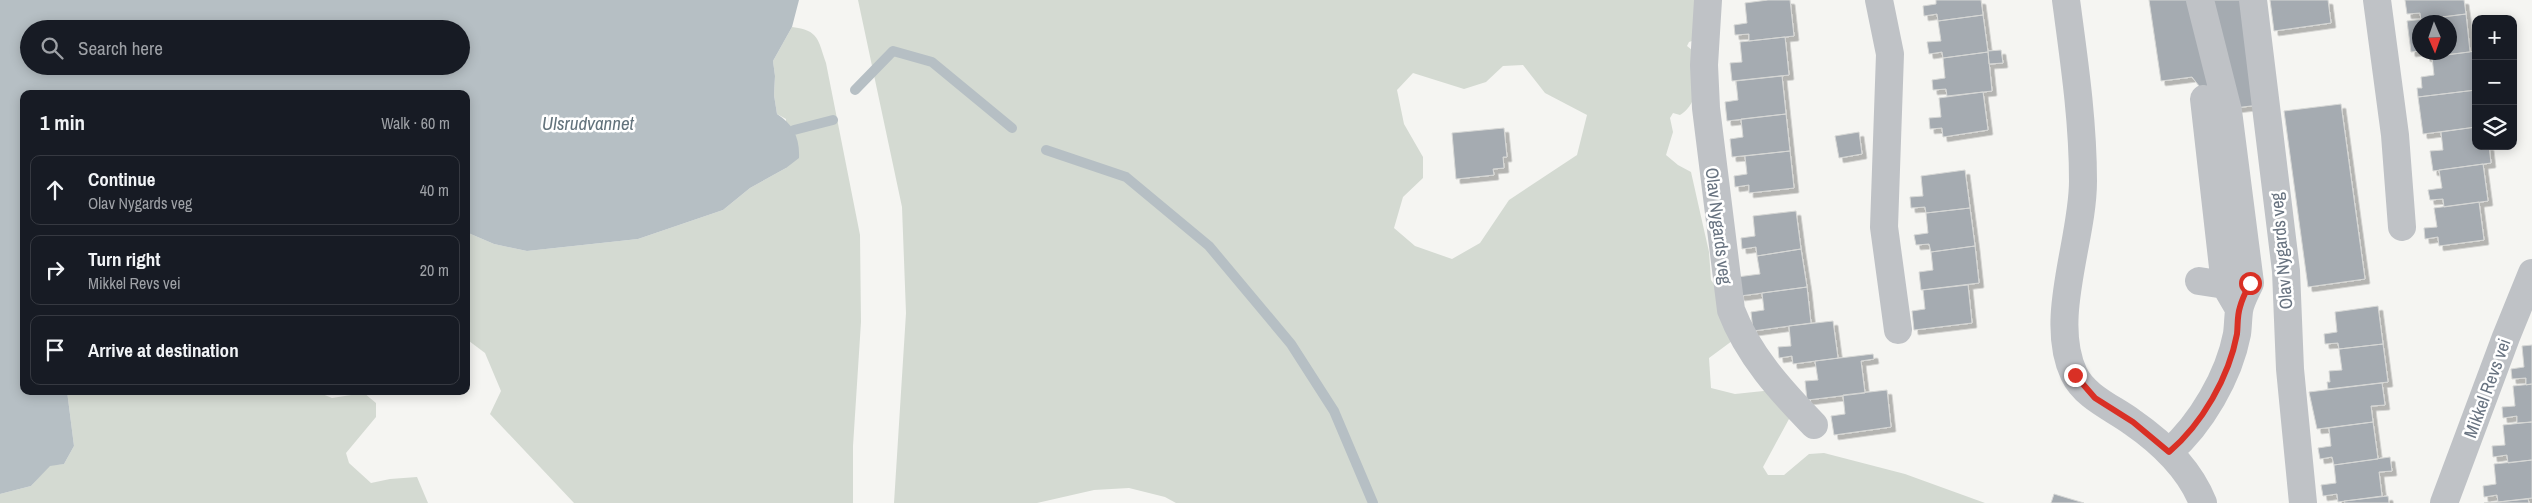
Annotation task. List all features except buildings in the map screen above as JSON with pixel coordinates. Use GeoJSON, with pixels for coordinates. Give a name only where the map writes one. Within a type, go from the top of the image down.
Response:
{"type":"FeatureCollection","features":[{"type":"Feature","properties":{"kind":"street","name":"Olav Nygards veg"},"geometry":{"type":"LineString","coordinates":[[1708,0],[1704,65],[1706,108],[1731,310],[1744,340],[1759,362],[1786,396],[1814,425]]}},
{"type":"Feature","properties":{"kind":"street"},"geometry":{"type":"LineString","coordinates":[[1879,0],[1890,54],[1884,227],[1898,330]]}},
{"type":"Feature","properties":{"kind":"street"},"geometry":{"type":"LineString","coordinates":[[2066,0],[2081,119],[2083,182],[2077,246],[2063,322],[2064,343],[2075,375],[2095,398],[2133,422],[2169,452],[2199,492],[2203,503]]}},
{"type":"Feature","properties":{"kind":"street","name":"Olav Nygards veg"},"geometry":{"type":"LineString","coordinates":[[2169,452],[2179,443],[2206,409],[2219,386],[2237,335],[2239,309],[2250,283],[2228,111],[2200,0]]}},
{"type":"Feature","properties":{"kind":"street","name":"Olav Nygards veg"},"geometry":{"type":"LineString","coordinates":[[2253,0],[2286,271],[2290,369],[2304,503]]}},
{"type":"Feature","properties":{"kind":"street"},"geometry":{"type":"LineString","coordinates":[[2377,0],[2396,136],[2402,227]]}},
{"type":"Feature","properties":{"kind":"street"},"geometry":{"type":"LineString","coordinates":[[2204,99],[2226,285],[2239,309]]}},
{"type":"Feature","properties":{"kind":"street","name":"Mikkel Revs vei"},"geometry":{"type":"LineString","coordinates":[[2444,503],[2532,273]]}},
{"type":"Feature","properties":{"kind":"street"},"geometry":{"type":"LineString","coordinates":[[2199,281],[2226,285]]}},
{"type":"Feature","properties":{"kind":"shaded area"},"geometry":{"type":"Polygon","coordinates":[[[858,0],[1700,0],[1698,39],[1689,42],[1687,46],[1697,54],[1695,96],[1687,110],[1680,115],[1673,113],[1670,118],[1673,132],[1666,155],[1678,165],[1691,172],[1709,252],[1711,280],[1728,304],[1732,341],[1709,358],[1711,388],[1735,394],[1773,390],[1789,401],[1789,419],[1763,467],[1768,475],[1784,475],[1809,454],[1824,453],[1905,474],[1985,503],[1176,503],[1165,497],[1129,488],[1094,490],[1037,503],[894,503],[906,313],[902,207],[858,0]],[[1523,65],[1503,66],[1486,82],[1464,89],[1413,73],[1397,90],[1404,124],[1423,157],[1423,178],[1403,197],[1394,228],[1415,246],[1452,259],[1480,243],[1509,200],[1577,155],[1587,115],[1545,93],[1523,65]]]}},
{"type":"Feature","properties":{"kind":"shaded area"},"geometry":{"type":"Polygon","coordinates":[[[792,27],[808,31],[819,42],[826,63],[860,235],[861,322],[853,446],[853,503],[574,503],[490,414],[501,391],[485,353],[470,342],[470,234],[494,244],[527,251],[638,239],[723,210],[750,188],[786,168],[786,119],[777,114],[774,95],[775,76],[773,61],[792,27]]]}},
{"type":"Feature","properties":{"kind":"shaded area"},"geometry":{"type":"Polygon","coordinates":[[[68,395],[325,395],[332,398],[366,395],[376,403],[376,417],[346,453],[349,463],[371,483],[390,479],[417,477],[428,503],[0,503],[0,494],[31,486],[50,465],[64,464],[74,446],[68,395]]]}},
{"type":"Feature","properties":{"kind":"water","name":"Ulsrudvannet"},"geometry":{"type":"Polygon","coordinates":[[[0,0],[799,0],[792,27],[773,61],[775,76],[774,95],[777,114],[787,122],[797,138],[799,158],[786,168],[750,188],[723,210],[638,239],[527,251],[494,244],[470,234],[470,90],[20,90],[20,395],[68,395],[74,446],[64,464],[50,466],[31,486],[0,494],[0,0]]]}},
{"type":"Feature","properties":{"kind":"waterway"},"geometry":{"type":"LineString","coordinates":[[855,90],[893,51],[932,62],[1012,128]]}},
{"type":"Feature","properties":{"kind":"waterway"},"geometry":{"type":"LineString","coordinates":[[794,130],[833,120]]}},
{"type":"Feature","properties":{"kind":"waterway"},"geometry":{"type":"LineString","coordinates":[[1046,150],[1126,177],[1209,246],[1291,344],[1334,411],[1373,503]]}},
{"type":"Feature","properties":{"kind":"route"},"geometry":{"type":"LineString","coordinates":[[2075,375],[2095,398],[2133,422],[2169,452],[2179,443],[2206,409],[2219,386],[2237,335],[2239,309],[2250,283]]}}]}
